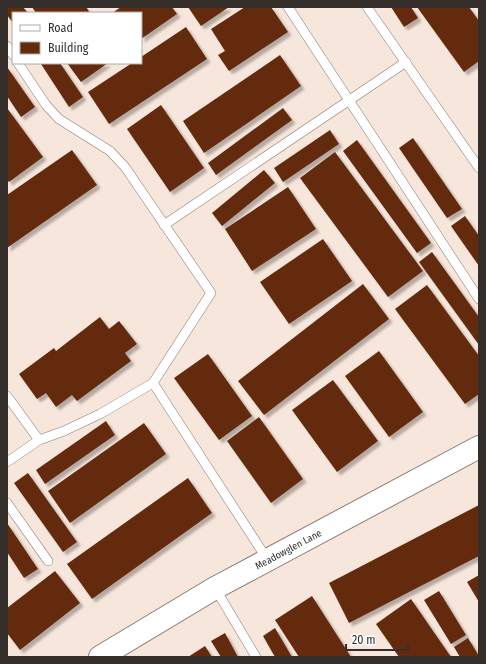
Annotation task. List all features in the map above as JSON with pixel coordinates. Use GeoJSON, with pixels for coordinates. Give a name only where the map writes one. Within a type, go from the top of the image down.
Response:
{"type":"FeatureCollection","features":[{"type":"Feature","properties":{"kind":"street","name":"Meadowglen Lane"},"geometry":{"type":"LineString","coordinates":[[100,657],[215,588],[267,559],[479,448]]}},
{"type":"Feature","properties":{"kind":"lane"},"geometry":{"type":"LineString","coordinates":[[288,7],[479,299]]}},
{"type":"Feature","properties":{"kind":"lane"},"geometry":{"type":"LineString","coordinates":[[368,7],[479,168]]}},
{"type":"Feature","properties":{"kind":"lane"},"geometry":{"type":"LineString","coordinates":[[164,225],[406,62]]}},
{"type":"Feature","properties":{"kind":"lane"},"geometry":{"type":"LineString","coordinates":[[7,462],[38,440],[64,431],[100,414],[153,383],[211,293],[125,168],[110,152],[59,119],[46,104],[19,64]]}},
{"type":"Feature","properties":{"kind":"lane"},"geometry":{"type":"LineString","coordinates":[[153,383],[267,559]]}},
{"type":"Feature","properties":{"kind":"lane"},"geometry":{"type":"LineString","coordinates":[[7,396],[38,440]]}},
{"type":"Feature","properties":{"kind":"lane"},"geometry":{"type":"LineString","coordinates":[[7,503],[48,560]]}},
{"type":"Feature","properties":{"kind":"lane"},"geometry":{"type":"LineString","coordinates":[[215,588],[256,657]]}},
{"type":"Feature","properties":{"kind":"building"},"geometry":{"type":"Polygon","coordinates":[[[7,7],[23,7],[27,12],[12,12],[12,22],[7,15],[7,7]]]}},
{"type":"Feature","properties":{"kind":"building"},"geometry":{"type":"Polygon","coordinates":[[[32,7],[86,7],[89,11],[88,12],[35,12],[32,7]]]}},
{"type":"Feature","properties":{"kind":"building"},"geometry":{"type":"Polygon","coordinates":[[[121,7],[172,7],[177,14],[142,38],[142,12],[114,12],[121,7]]]}},
{"type":"Feature","properties":{"kind":"building"},"geometry":{"type":"Polygon","coordinates":[[[188,7],[229,7],[201,26],[188,7]]]}},
{"type":"Feature","properties":{"kind":"building"},"geometry":{"type":"Polygon","coordinates":[[[245,7],[271,7],[288,32],[229,71],[218,55],[225,51],[211,29],[245,7]]]}},
{"type":"Feature","properties":{"kind":"building"},"geometry":{"type":"Polygon","coordinates":[[[391,7],[411,7],[418,18],[404,27],[391,7]]]}},
{"type":"Feature","properties":{"kind":"building"},"geometry":{"type":"Polygon","coordinates":[[[417,7],[469,7],[479,21],[479,61],[464,72],[417,7]]]}},
{"type":"Feature","properties":{"kind":"building"},"geometry":{"type":"Polygon","coordinates":[[[186,27],[207,59],[109,124],[88,92],[130,64],[142,64],[142,56],[186,27]]]}},
{"type":"Feature","properties":{"kind":"building"},"geometry":{"type":"Polygon","coordinates":[[[280,55],[301,86],[204,153],[183,121],[280,55]]]}},
{"type":"Feature","properties":{"kind":"building"},"geometry":{"type":"Polygon","coordinates":[[[41,64],[61,64],[83,97],[69,107],[41,64]]]}},
{"type":"Feature","properties":{"kind":"building"},"geometry":{"type":"Polygon","coordinates":[[[68,64],[107,64],[81,82],[68,64]]]}},
{"type":"Feature","properties":{"kind":"building"},"geometry":{"type":"Polygon","coordinates":[[[7,67],[35,107],[21,117],[7,96],[7,67]]]}},
{"type":"Feature","properties":{"kind":"building"},"geometry":{"type":"Polygon","coordinates":[[[161,105],[204,168],[170,192],[127,129],[161,105]]]}},
{"type":"Feature","properties":{"kind":"building"},"geometry":{"type":"Polygon","coordinates":[[[7,108],[43,157],[9,182],[7,180],[7,108]]]}},
{"type":"Feature","properties":{"kind":"building"},"geometry":{"type":"Polygon","coordinates":[[[283,108],[292,120],[216,175],[208,163],[283,108]]]}},
{"type":"Feature","properties":{"kind":"building"},"geometry":{"type":"Polygon","coordinates":[[[330,130],[339,144],[283,182],[274,168],[330,130]]]}},
{"type":"Feature","properties":{"kind":"building"},"geometry":{"type":"Polygon","coordinates":[[[413,138],[462,209],[447,218],[399,148],[413,138]]]}},
{"type":"Feature","properties":{"kind":"building"},"geometry":{"type":"Polygon","coordinates":[[[357,140],[431,243],[417,253],[343,151],[357,140]]]}},
{"type":"Feature","properties":{"kind":"building"},"geometry":{"type":"Polygon","coordinates":[[[72,150],[97,185],[7,248],[7,195],[72,150]]]}},
{"type":"Feature","properties":{"kind":"building"},"geometry":{"type":"Polygon","coordinates":[[[335,152],[423,271],[388,297],[300,178],[335,152]]]}},
{"type":"Feature","properties":{"kind":"building"},"geometry":{"type":"Polygon","coordinates":[[[264,170],[275,183],[222,226],[212,213],[264,170]]]}},
{"type":"Feature","properties":{"kind":"building"},"geometry":{"type":"Polygon","coordinates":[[[288,187],[316,229],[252,271],[225,229],[288,187]]]}},
{"type":"Feature","properties":{"kind":"building"},"geometry":{"type":"Polygon","coordinates":[[[465,216],[479,236],[479,266],[451,226],[465,216]]]}},
{"type":"Feature","properties":{"kind":"building"},"geometry":{"type":"Polygon","coordinates":[[[323,239],[352,281],[289,324],[260,282],[323,239]]]}},
{"type":"Feature","properties":{"kind":"building"},"geometry":{"type":"Polygon","coordinates":[[[432,252],[479,317],[479,345],[419,262],[432,252]]]}},
{"type":"Feature","properties":{"kind":"building"},"geometry":{"type":"Polygon","coordinates":[[[363,284],[389,319],[264,415],[238,381],[363,284]]]}},
{"type":"Feature","properties":{"kind":"building"},"geometry":{"type":"Polygon","coordinates":[[[427,285],[479,356],[479,394],[465,404],[395,309],[427,285]]]}},
{"type":"Feature","properties":{"kind":"building"},"geometry":{"type":"Polygon","coordinates":[[[100,317],[109,329],[119,321],[137,344],[125,353],[131,361],[77,401],[72,395],[56,407],[46,393],[37,399],[19,374],[54,348],[56,351],[100,317]]]}},
{"type":"Feature","properties":{"kind":"building"},"geometry":{"type":"Polygon","coordinates":[[[379,351],[423,412],[389,437],[345,376],[379,351]]]}},
{"type":"Feature","properties":{"kind":"building"},"geometry":{"type":"Polygon","coordinates":[[[208,354],[252,416],[219,440],[174,378],[208,354]]]}},
{"type":"Feature","properties":{"kind":"building"},"geometry":{"type":"Polygon","coordinates":[[[333,380],[378,441],[337,472],[292,410],[333,380]]]}},
{"type":"Feature","properties":{"kind":"building"},"geometry":{"type":"Polygon","coordinates":[[[259,417],[303,479],[271,503],[227,441],[259,417]]]}},
{"type":"Feature","properties":{"kind":"building"},"geometry":{"type":"Polygon","coordinates":[[[106,421],[115,435],[45,484],[36,470],[106,421]]]}},
{"type":"Feature","properties":{"kind":"building"},"geometry":{"type":"Polygon","coordinates":[[[144,423],[166,454],[70,523],[48,491],[144,423]]]}},
{"type":"Feature","properties":{"kind":"building"},"geometry":{"type":"Polygon","coordinates":[[[28,473],[77,542],[63,552],[14,483],[28,473]]]}},
{"type":"Feature","properties":{"kind":"building"},"geometry":{"type":"Polygon","coordinates":[[[188,478],[212,513],[92,599],[67,564],[188,478]]]}},
{"type":"Feature","properties":{"kind":"building"},"geometry":{"type":"Polygon","coordinates":[[[479,505],[479,556],[349,623],[329,583],[479,505]]]}},
{"type":"Feature","properties":{"kind":"building"},"geometry":{"type":"Polygon","coordinates":[[[7,523],[38,569],[24,578],[7,552],[7,523]]]}},
{"type":"Feature","properties":{"kind":"building"},"geometry":{"type":"Polygon","coordinates":[[[55,571],[80,603],[20,650],[7,633],[7,608],[55,571]]]}},
{"type":"Feature","properties":{"kind":"building"},"geometry":{"type":"Polygon","coordinates":[[[479,575],[479,602],[467,582],[479,575]]]}},
{"type":"Feature","properties":{"kind":"building"},"geometry":{"type":"Polygon","coordinates":[[[439,591],[466,635],[451,644],[424,600],[439,591]]]}},
{"type":"Feature","properties":{"kind":"building"},"geometry":{"type":"Polygon","coordinates":[[[312,596],[351,657],[299,657],[275,620],[312,596]]]}},
{"type":"Feature","properties":{"kind":"building"},"geometry":{"type":"Polygon","coordinates":[[[411,599],[451,657],[399,657],[376,624],[411,599]]]}},
{"type":"Feature","properties":{"kind":"building"},"geometry":{"type":"Polygon","coordinates":[[[275,628],[292,657],[275,657],[263,636],[275,628]]]}},
{"type":"Feature","properties":{"kind":"building"},"geometry":{"type":"Polygon","coordinates":[[[225,633],[238,657],[221,657],[211,641],[225,633]]]}},
{"type":"Feature","properties":{"kind":"building"},"geometry":{"type":"Polygon","coordinates":[[[468,638],[479,657],[460,657],[454,647],[468,638]]]}},
{"type":"Feature","properties":{"kind":"building"},"geometry":{"type":"Polygon","coordinates":[[[205,646],[212,657],[188,657],[205,646]]]}}]}
